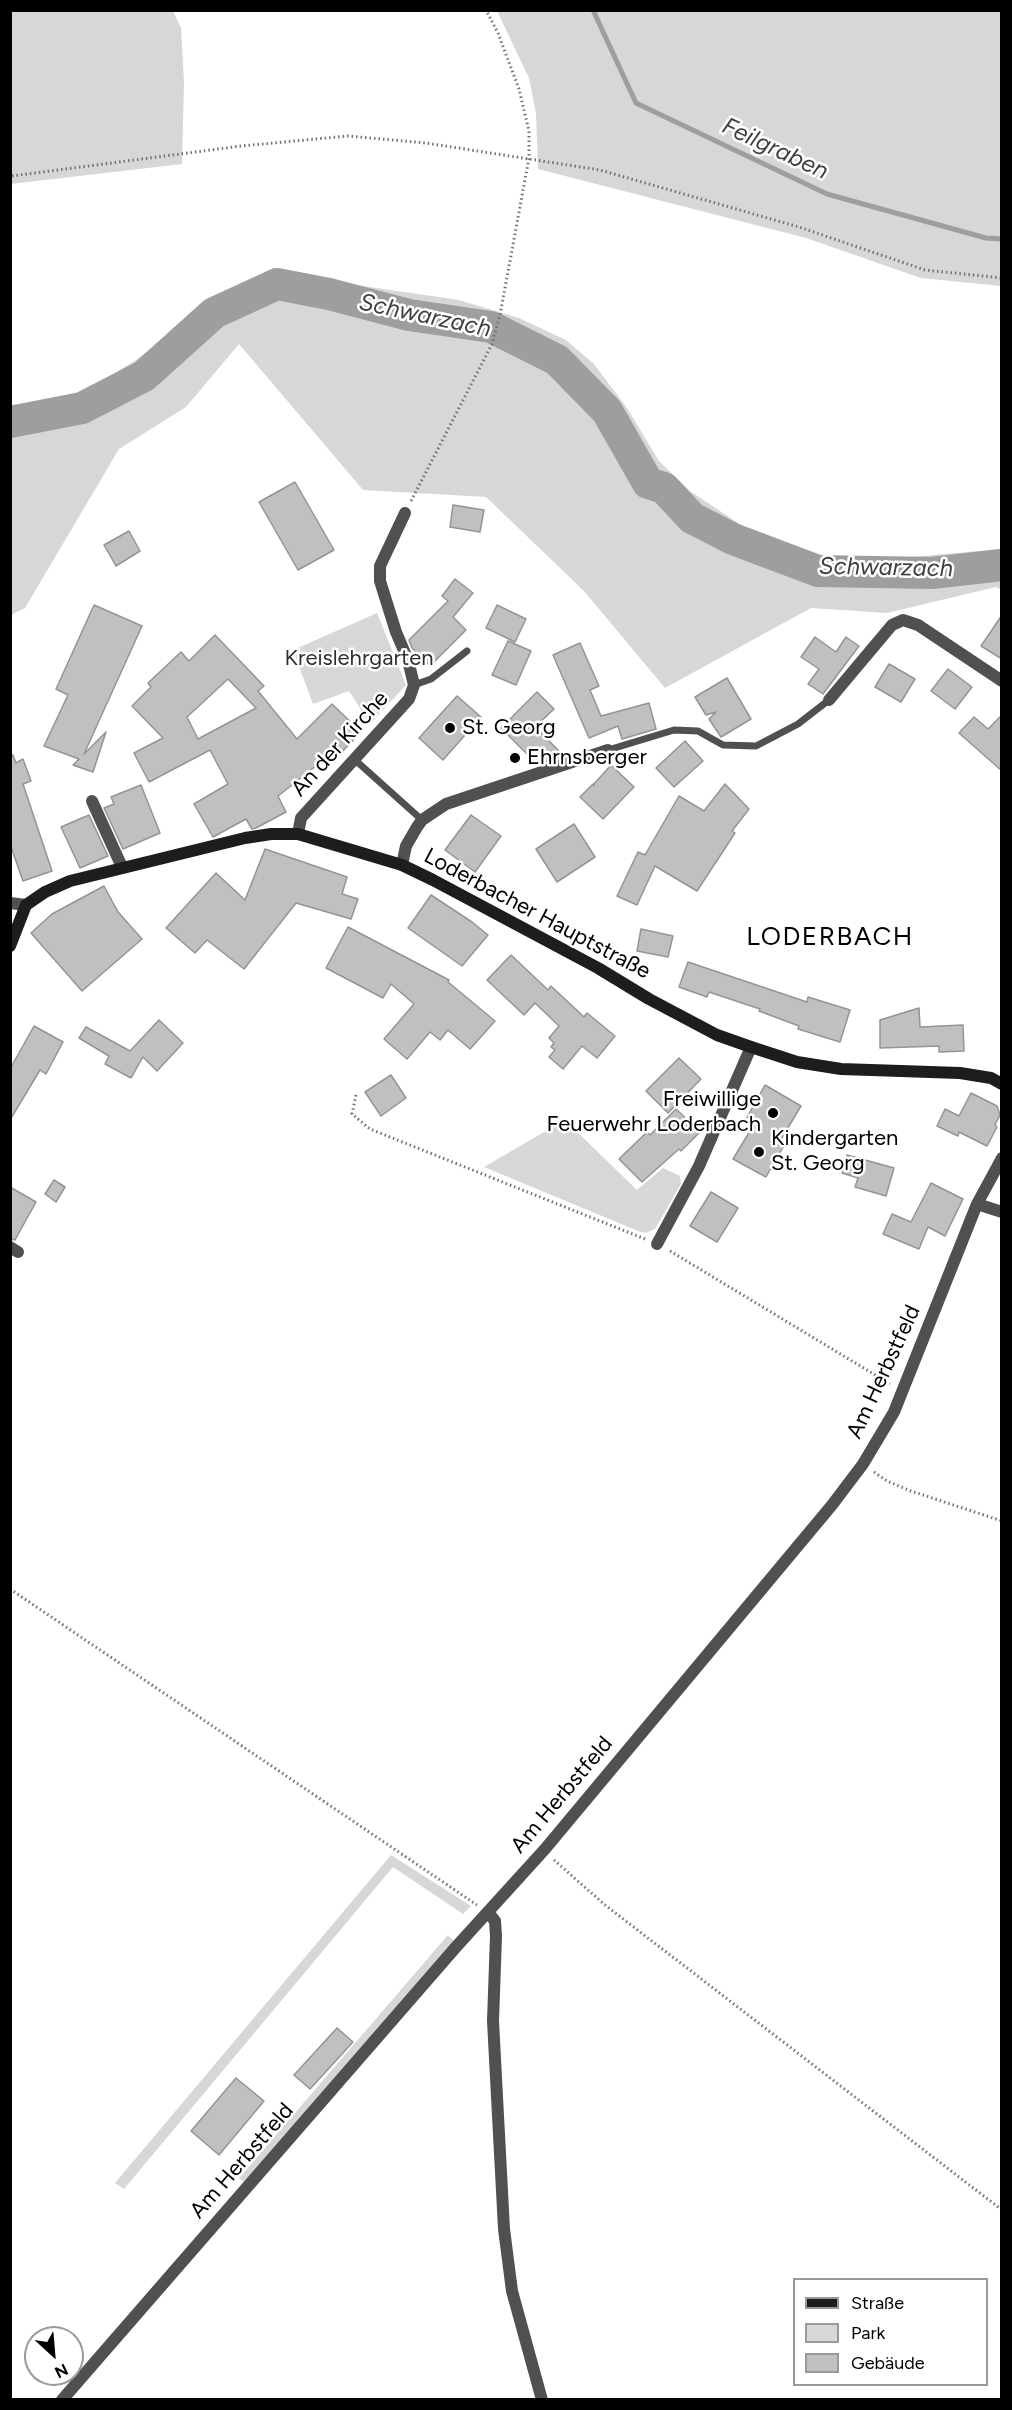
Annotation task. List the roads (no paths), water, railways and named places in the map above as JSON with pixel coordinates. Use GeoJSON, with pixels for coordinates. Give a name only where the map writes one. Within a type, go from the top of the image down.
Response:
{"type":"FeatureCollection","features":[{"type":"Feature","properties":{"kind":"street","name":"An der Kirche"},"geometry":{"type":"LineString","coordinates":[[298,834],[301,818],[410,699],[414,685],[408,660],[396,632],[380,581],[380,566],[405,513]]}},
{"type":"Feature","properties":{"kind":"street"},"geometry":{"type":"LineString","coordinates":[[829,700],[892,625],[903,620],[918,625],[1002,681]]}},
{"type":"Feature","properties":{"kind":"street"},"geometry":{"type":"LineString","coordinates":[[402,866],[406,846],[422,820],[447,804],[608,750]]}},
{"type":"Feature","properties":{"kind":"street"},"geometry":{"type":"LineString","coordinates":[[92,801],[122,867]]}},
{"type":"Feature","properties":{"kind":"street","name":"Loderbacher Hauptstraße"},"geometry":{"type":"LineString","coordinates":[[27,905],[45,892],[70,881],[122,867],[244,838],[271,834],[298,834],[402,866],[488,908],[717,1035],[797,1062],[841,1069],[960,1073],[991,1078],[1002,1084]]}},
{"type":"Feature","properties":{"kind":"street"},"geometry":{"type":"LineString","coordinates":[[10,903],[27,905],[10,945]]}},
{"type":"Feature","properties":{"kind":"street"},"geometry":{"type":"LineString","coordinates":[[657,1244],[699,1166],[751,1047]]}},
{"type":"Feature","properties":{"kind":"street","name":"Am Herbstfeld"},"geometry":{"type":"LineString","coordinates":[[62,2400],[488,1912],[545,1850],[832,1505],[878,1442],[903,1391],[977,1204],[1002,1158]]}},
{"type":"Feature","properties":{"kind":"street"},"geometry":{"type":"LineString","coordinates":[[977,1204],[1002,1212]]}},
{"type":"Feature","properties":{"kind":"street"},"geometry":{"type":"LineString","coordinates":[[488,1912],[495,1921],[496,1936],[493,2020],[504,2229],[512,2291],[542,2400]]}},
{"type":"Feature","properties":{"kind":"lane"},"geometry":{"type":"LineString","coordinates":[[414,685],[431,679],[467,651]]}},
{"type":"Feature","properties":{"kind":"lane"},"geometry":{"type":"LineString","coordinates":[[608,750],[674,730],[698,731],[723,746],[756,746],[798,724],[829,700]]}},
{"type":"Feature","properties":{"kind":"lane"},"geometry":{"type":"LineString","coordinates":[[354,759],[422,820]]}},
{"type":"Feature","properties":{"kind":"waterway","name":"Feilgraben"},"geometry":{"type":"LineString","coordinates":[[593,10],[636,103],[827,194],[986,238],[1002,239]]}},
{"type":"Feature","properties":{"kind":"waterway","name":"Schwarzach"},"geometry":{"type":"LineString","coordinates":[[10,422],[82,408],[144,376],[214,313],[277,284],[329,294],[409,315],[491,327],[557,360],[607,411],[648,483],[664,488],[692,518],[733,539],[818,571],[932,573],[1002,565]]}},
{"type":"Feature","properties":{"kind":"place","name":"St. Georg"},"geometry":{"type":"Point","coordinates":[450,728]}},
{"type":"Feature","properties":{"kind":"place","name":"Ehrnsberger"},"geometry":{"type":"Point","coordinates":[515,758]}},
{"type":"Feature","properties":{"kind":"place","name":"Freiwillige Feuerwehr Loderbach"},"geometry":{"type":"Point","coordinates":[773,1113]}},
{"type":"Feature","properties":{"kind":"place","name":"Kindergarten St. Georg"},"geometry":{"type":"Point","coordinates":[759,1152]}},
{"type":"Feature","properties":{"kind":"district","name":"LODERBACH"},"geometry":{"type":"Point","coordinates":[830,937]}},
{"type":"Feature","properties":{"kind":"park label","name":"Kreislehrgarten"},"geometry":{"type":"Point","coordinates":[359,659]}}]}
